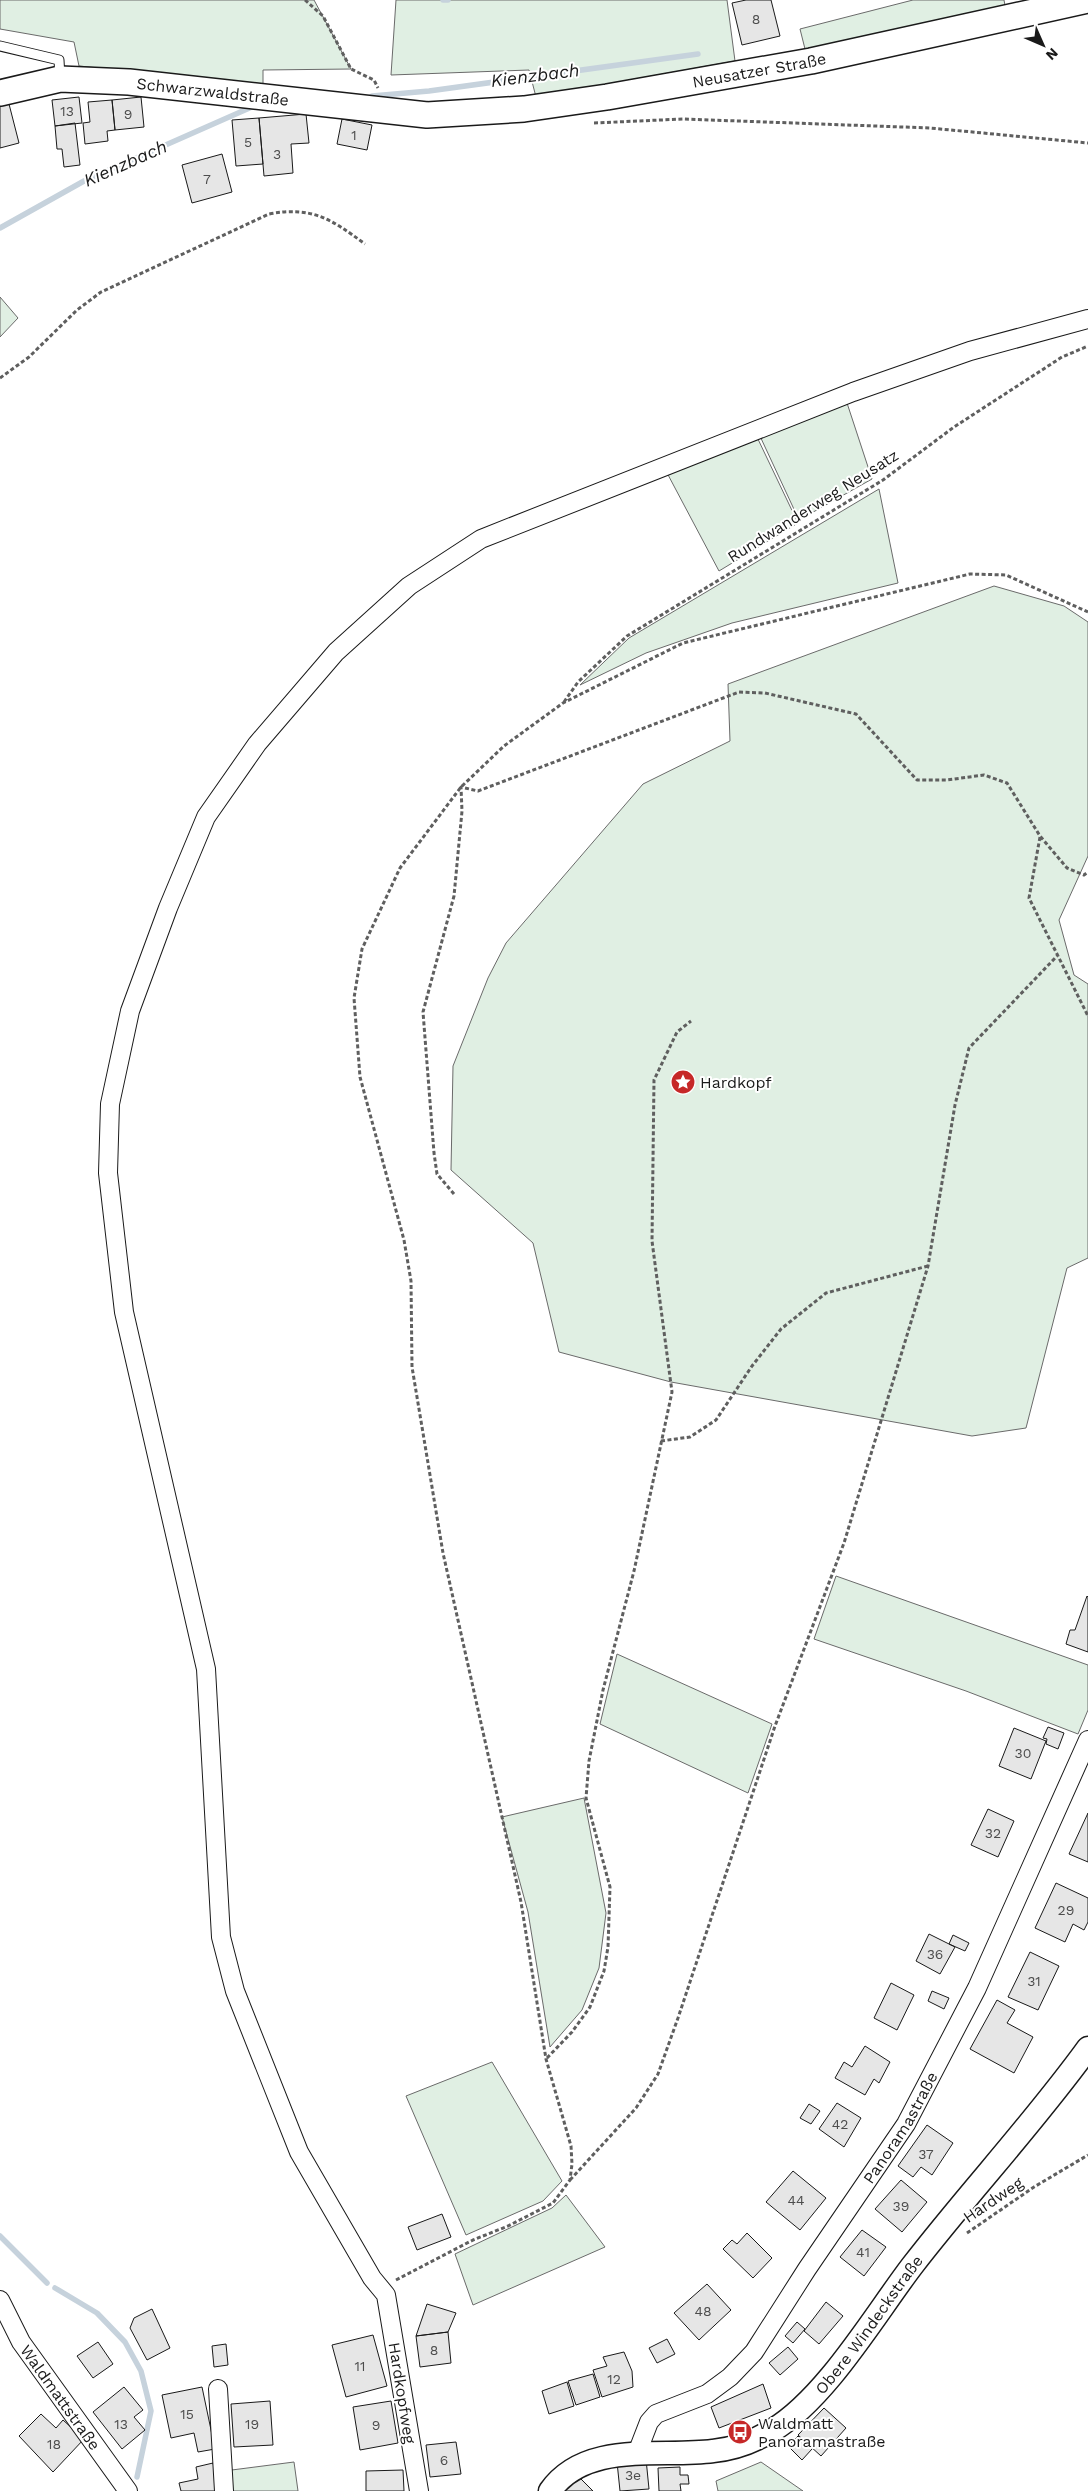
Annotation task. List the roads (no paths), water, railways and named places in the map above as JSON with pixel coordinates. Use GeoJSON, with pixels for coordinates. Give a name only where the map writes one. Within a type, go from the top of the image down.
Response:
{"type":"FeatureCollection","features":[{"type":"Feature","properties":{"kind":"main road","name":"Neusatzer Straße"},"geometry":{"type":"LineString","coordinates":[[427,115],[524,108],[607,97],[811,60],[1088,0]]}},
{"type":"Feature","properties":{"kind":"main road","name":"Schwarzwaldstraße"},"geometry":{"type":"LineString","coordinates":[[0,93],[60,79],[129,82],[427,115]]}},
{"type":"Feature","properties":{"kind":"street","name":"Hardkopfweg"},"geometry":{"type":"LineString","coordinates":[[419,2491],[386,2295],[372,2278],[300,2152],[235,1990],[221,1937],[206,1669],[124,1312],[108,1173],[110,1104],[130,1011],[168,908],[206,817],[257,744],[336,652],[409,586],[481,539],[843,395],[970,351],[1088,318]]}},
{"type":"Feature","properties":{"kind":"street","name":"Panoramastraße"},"geometry":{"type":"LineString","coordinates":[[637,2454],[649,2422],[656,2414],[708,2394],[730,2377],[754,2352],[807,2269],[906,2124],[976,1988],[1088,1740]]}},
{"type":"Feature","properties":{"kind":"street","name":"Obere Windeckstraße"},"geometry":{"type":"LineString","coordinates":[[550,2491],[556,2482],[577,2468],[605,2457],[637,2454],[713,2452],[733,2448],[774,2430],[794,2415],[829,2378],[913,2266],[1061,2086],[1088,2048]]}},
{"type":"Feature","properties":{"kind":"street","name":"Waldmattstraße"},"geometry":{"type":"LineString","coordinates":[[0,2300],[21,2342],[128,2491]]}},
{"type":"Feature","properties":{"kind":"street"},"geometry":{"type":"LineString","coordinates":[[218,2389],[224,2491]]}},
{"type":"Feature","properties":{"kind":"lane"},"geometry":{"type":"LineString","coordinates":[[0,46],[59,60],[60,79]]}},
{"type":"Feature","properties":{"kind":"waterway"},"geometry":{"type":"LineString","coordinates":[[443,0],[448,0]]}},
{"type":"Feature","properties":{"kind":"waterway","name":"Kienzbach"},"geometry":{"type":"LineString","coordinates":[[372,96],[429,91],[698,54]]}},
{"type":"Feature","properties":{"kind":"waterway","name":"Kienzbach"},"geometry":{"type":"LineString","coordinates":[[0,228],[84,181],[254,106]]}},
{"type":"Feature","properties":{"kind":"waterway","name":"Kienzbach"},"geometry":{"type":"LineString","coordinates":[[0,2236],[47,2283]]}},
{"type":"Feature","properties":{"kind":"waterway","name":"Kienzbach"},"geometry":{"type":"LineString","coordinates":[[55,2288],[97,2313],[125,2342],[141,2371],[151,2411],[137,2477]]}},
{"type":"Feature","properties":{"kind":"place","name":"Hardkopf"},"geometry":{"type":"Point","coordinates":[683,1082]}},
{"type":"Feature","properties":{"kind":"place","name":"Waldmatt Panoramastraße"},"geometry":{"type":"Point","coordinates":[740,2432]}}]}
